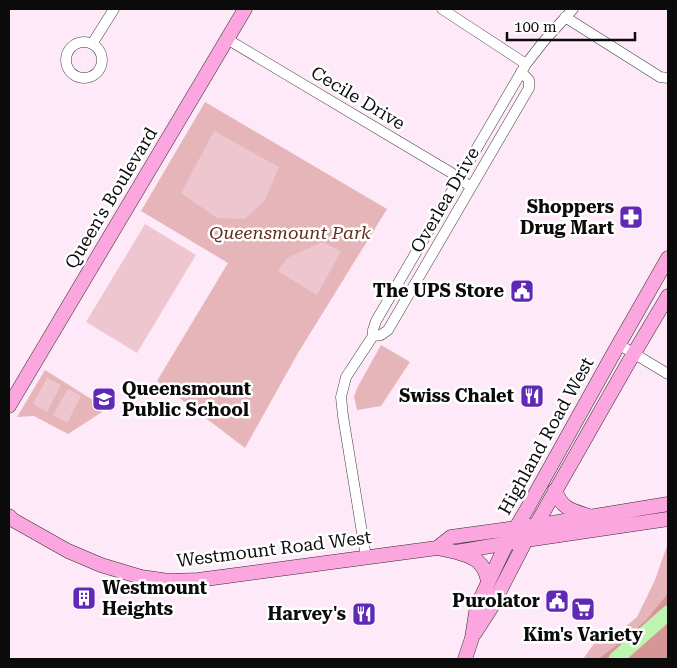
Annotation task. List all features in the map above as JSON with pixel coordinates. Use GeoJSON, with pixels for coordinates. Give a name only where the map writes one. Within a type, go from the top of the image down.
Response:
{"type":"FeatureCollection","features":[{"type":"Feature","properties":{"kind":"main road","name":"Queen's Boulevard"},"geometry":{"type":"LineString","coordinates":[[9,406],[245,9]]}},
{"type":"Feature","properties":{"kind":"main road","name":"Highland Road West"},"geometry":{"type":"LineString","coordinates":[[465,659],[472,638],[477,606],[507,543],[668,258]]}},
{"type":"Feature","properties":{"kind":"main road","name":"Highland Road West"},"geometry":{"type":"LineString","coordinates":[[472,638],[526,540],[668,296]]}},
{"type":"Feature","properties":{"kind":"main road"},"geometry":{"type":"LineString","coordinates":[[555,490],[558,499],[563,505],[573,511],[590,516]]}},
{"type":"Feature","properties":{"kind":"main road","name":"Westmount Road West"},"geometry":{"type":"LineString","coordinates":[[437,548],[452,537],[668,504]]}},
{"type":"Feature","properties":{"kind":"main road","name":"Westmount Road West"},"geometry":{"type":"LineString","coordinates":[[9,516],[68,551],[141,577],[169,581],[198,580],[437,548],[456,552],[668,519]]}},
{"type":"Feature","properties":{"kind":"main road"},"geometry":{"type":"LineString","coordinates":[[456,552],[480,562],[488,581]]}},
{"type":"Feature","properties":{"kind":"street"},"geometry":{"type":"LineString","coordinates":[[92,44],[114,9]]}},
{"type":"Feature","properties":{"kind":"street"},"geometry":{"type":"LineString","coordinates":[[442,9],[524,68]]}},
{"type":"Feature","properties":{"kind":"street","name":"Overlea Drive"},"geometry":{"type":"LineString","coordinates":[[366,557],[343,416],[341,397],[346,377],[373,336],[376,321],[524,68],[544,41],[573,9]]}},
{"type":"Feature","properties":{"kind":"street"},"geometry":{"type":"LineString","coordinates":[[565,17],[660,77],[668,78]]}},
{"type":"Feature","properties":{"kind":"street","name":"Cecile Drive"},"geometry":{"type":"LineString","coordinates":[[227,39],[471,187]]}},
{"type":"Feature","properties":{"kind":"street","name":"Overlea Drive"},"geometry":{"type":"LineString","coordinates":[[373,336],[381,335],[388,330],[529,88],[529,80],[524,68]]}},
{"type":"Feature","properties":{"kind":"street"},"geometry":{"type":"LineString","coordinates":[[618,344],[668,374]]}},
{"type":"Feature","properties":{"kind":"green space","name":"Queensmount Park"},"geometry":{"type":"Polygon","coordinates":[[[205,102],[387,209],[298,353],[245,448],[157,381],[228,263],[141,211],[205,102]]]}},
{"type":"Feature","properties":{"kind":"green space"},"geometry":{"type":"Polygon","coordinates":[[[381,345],[410,362],[381,406],[357,410],[354,397],[357,388],[381,345]]]}},
{"type":"Feature","properties":{"kind":"green space"},"geometry":{"type":"Polygon","coordinates":[[[45,370],[96,402],[102,412],[68,434],[34,416],[17,417],[45,370]]]}},
{"type":"Feature","properties":{"kind":"green space"},"geometry":{"type":"Polygon","coordinates":[[[668,543],[668,593],[646,620],[628,636],[598,659],[583,659],[604,630],[619,632],[637,617],[655,580],[668,543]]]}},
{"type":"Feature","properties":{"kind":"shaded area"},"geometry":{"type":"Polygon","coordinates":[[[214,131],[279,167],[265,200],[245,219],[217,218],[181,193],[214,131]]]}},
{"type":"Feature","properties":{"kind":"shaded area"},"geometry":{"type":"Polygon","coordinates":[[[145,224],[196,255],[137,353],[86,322],[145,224]]]}},
{"type":"Feature","properties":{"kind":"shaded area"},"geometry":{"type":"Polygon","coordinates":[[[322,242],[341,251],[317,295],[278,271],[287,258],[322,242]]]}},
{"type":"Feature","properties":{"kind":"shaded area"},"geometry":{"type":"Polygon","coordinates":[[[47,378],[61,385],[47,412],[33,404],[47,378]]]}},
{"type":"Feature","properties":{"kind":"shaded area"},"geometry":{"type":"Polygon","coordinates":[[[68,389],[81,396],[67,423],[53,415],[68,389]]]}},
{"type":"Feature","properties":{"kind":"shaded area"},"geometry":{"type":"Polygon","coordinates":[[[668,593],[668,659],[598,659],[646,620],[668,593]]]}},
{"type":"Feature","properties":{"kind":"waterway"},"geometry":{"type":"LineString","coordinates":[[616,659],[668,613]]}},
{"type":"Feature","properties":{"kind":"place","name":"Shoppers Drug Mart"},"geometry":{"type":"Point","coordinates":[631,217]}},
{"type":"Feature","properties":{"kind":"place","name":"The UPS Store"},"geometry":{"type":"Point","coordinates":[522,291]}},
{"type":"Feature","properties":{"kind":"place","name":"Swiss Chalet"},"geometry":{"type":"Point","coordinates":[532,396]}},
{"type":"Feature","properties":{"kind":"place","name":"Queensmount Public School"},"geometry":{"type":"Point","coordinates":[104,399]}},
{"type":"Feature","properties":{"kind":"place","name":"Westmount Heights"},"geometry":{"type":"Point","coordinates":[84,598]}},
{"type":"Feature","properties":{"kind":"place","name":"Purolator"},"geometry":{"type":"Point","coordinates":[557,601]}},
{"type":"Feature","properties":{"kind":"place","name":"Kim's Variety"},"geometry":{"type":"Point","coordinates":[583,609]}},
{"type":"Feature","properties":{"kind":"place","name":"Harvey's"},"geometry":{"type":"Point","coordinates":[364,614]}}]}
